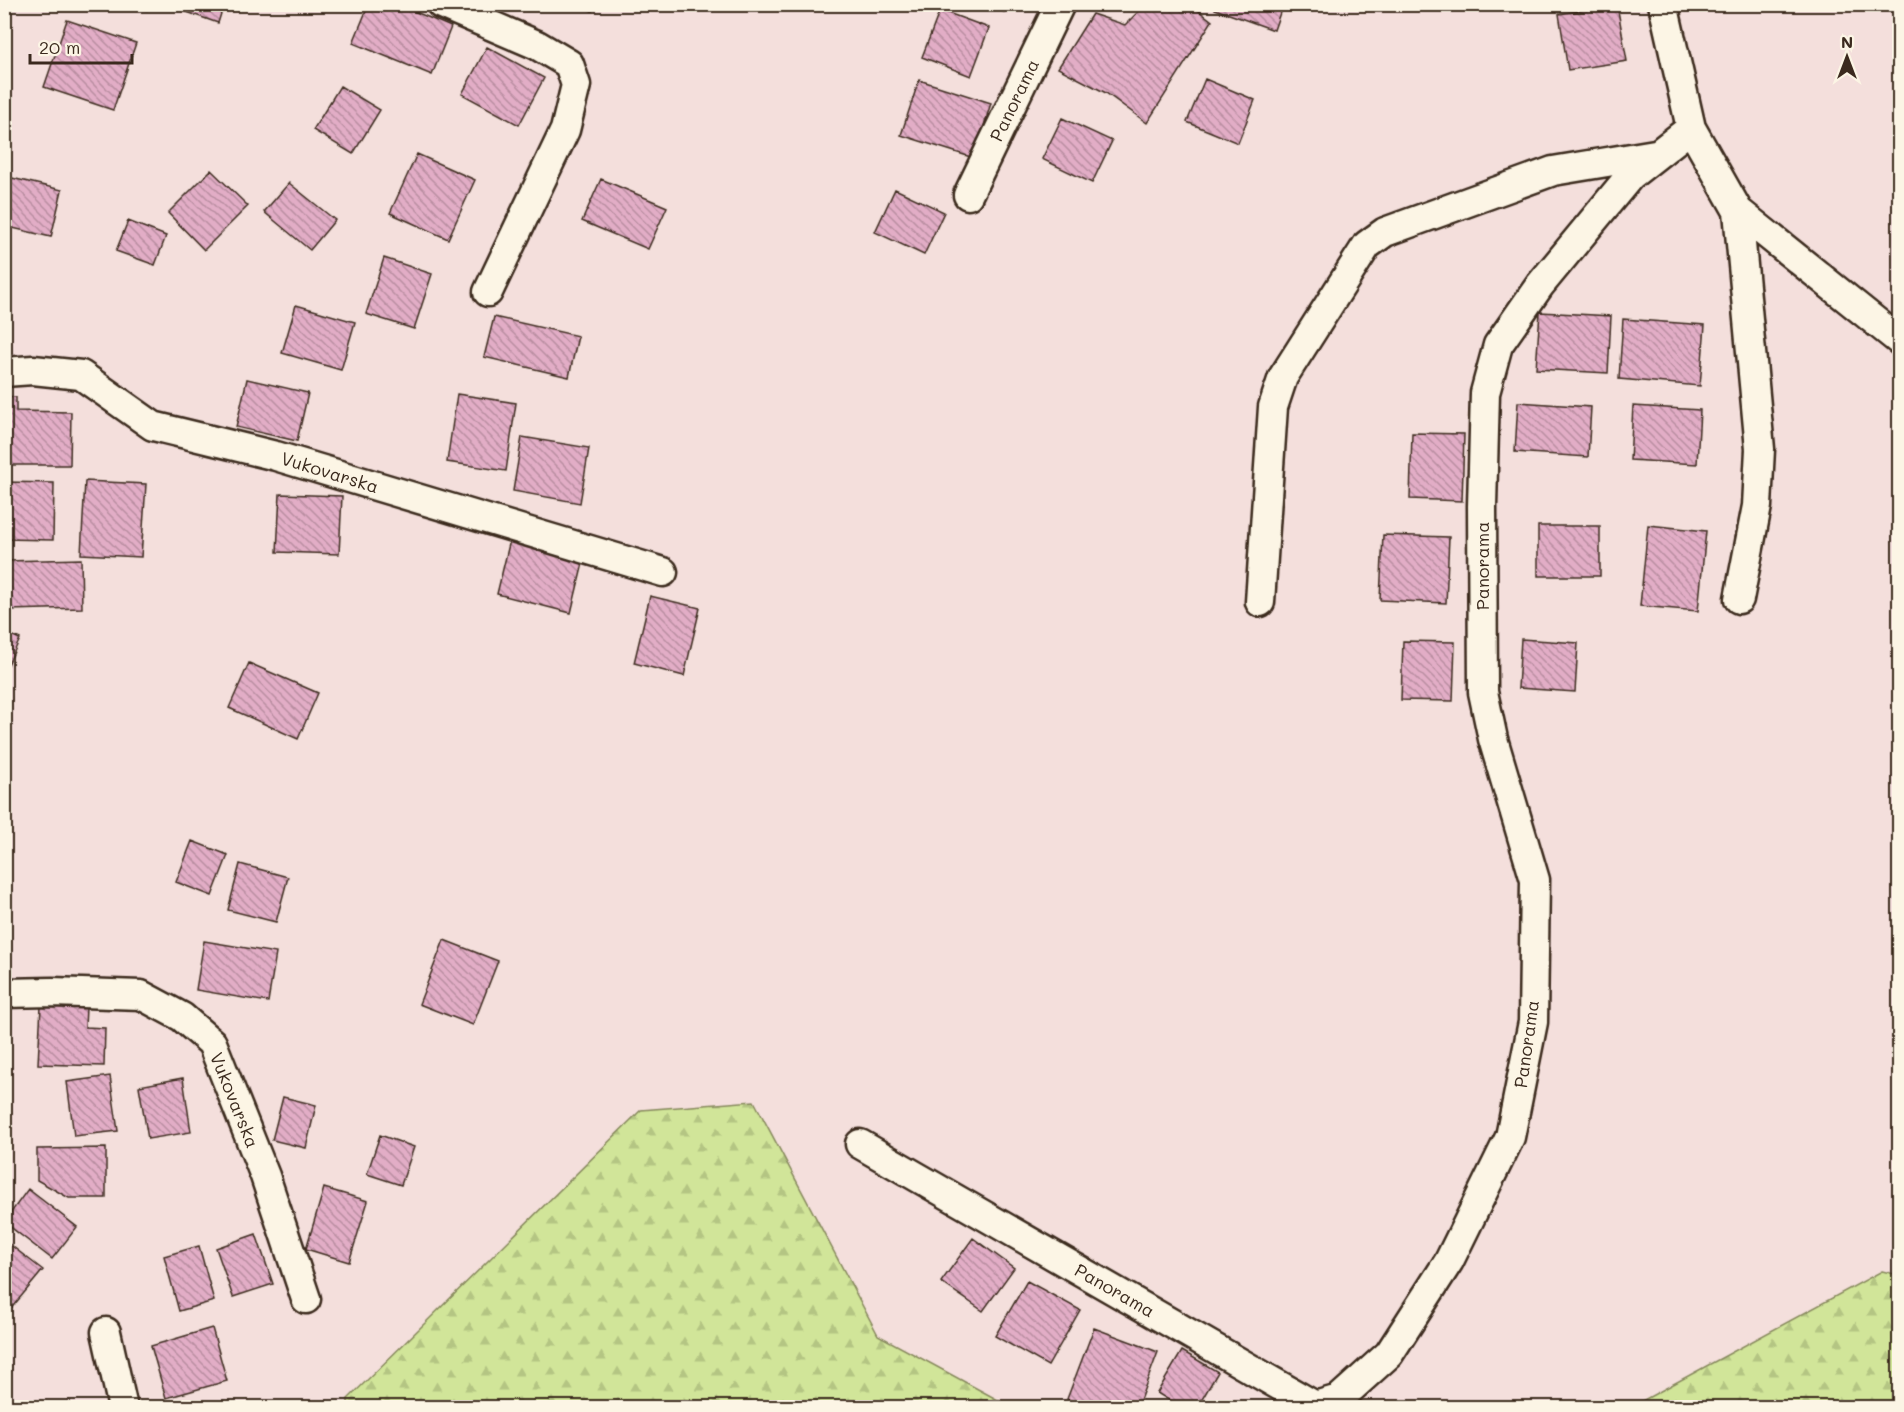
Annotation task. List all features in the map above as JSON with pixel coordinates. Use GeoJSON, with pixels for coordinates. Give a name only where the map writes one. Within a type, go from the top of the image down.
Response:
{"type":"FeatureCollection","features":[{"type":"Feature","properties":{"kind":"street"},"geometry":{"type":"LineString","coordinates":[[441,4],[537,45],[569,64],[576,85],[565,130],[488,292]]}},
{"type":"Feature","properties":{"kind":"street","name":"Panorama"},"geometry":{"type":"LineString","coordinates":[[969,195],[1060,4]]}},
{"type":"Feature","properties":{"kind":"street"},"geometry":{"type":"LineString","coordinates":[[1664,4],[1691,128],[1738,211],[1899,342]]}},
{"type":"Feature","properties":{"kind":"street","name":"Panorama"},"geometry":{"type":"LineString","coordinates":[[860,1144],[1316,1406],[1339,1399],[1389,1354],[1449,1261],[1510,1137],[1533,1022],[1535,880],[1493,739],[1483,692],[1482,506],[1485,393],[1498,345],[1540,285],[1630,176],[1691,128]]}},
{"type":"Feature","properties":{"kind":"street","name":"Panorama"},"geometry":{"type":"LineString","coordinates":[[1260,602],[1273,407],[1283,377],[1368,245],[1385,232],[1553,171],[1659,153]]}},
{"type":"Feature","properties":{"kind":"street"},"geometry":{"type":"LineString","coordinates":[[1738,211],[1760,449],[1757,506],[1739,599]]}},
{"type":"Feature","properties":{"kind":"street","name":"Vukovarska"},"geometry":{"type":"LineString","coordinates":[[4,372],[33,370],[81,375],[153,426],[276,456],[663,572]]}},
{"type":"Feature","properties":{"kind":"street","name":"Vukovarska"},"geometry":{"type":"LineString","coordinates":[[4,993],[52,992],[141,996],[182,1017],[212,1043],[265,1176],[306,1299]]}},
{"type":"Feature","properties":{"kind":"street"},"geometry":{"type":"LineString","coordinates":[[106,1332],[123,1407]]}},
{"type":"Feature","properties":{"kind":"green space"},"geometry":{"type":"Polygon","coordinates":[[[754,1101],[878,1335],[1011,1407],[348,1407],[348,1399],[641,1110],[754,1101]]]}},
{"type":"Feature","properties":{"kind":"green space"},"geometry":{"type":"Polygon","coordinates":[[[1882,1271],[1899,1275],[1899,1407],[1631,1407],[1882,1271]]]}},
{"type":"Feature","properties":{"kind":"building"},"geometry":{"type":"Polygon","coordinates":[[[116,4],[148,4],[147,10],[116,4]]]}},
{"type":"Feature","properties":{"kind":"building"},"geometry":{"type":"Polygon","coordinates":[[[164,4],[224,4],[218,23],[164,4]]]}},
{"type":"Feature","properties":{"kind":"building"},"geometry":{"type":"Polygon","coordinates":[[[369,4],[397,4],[451,27],[432,75],[353,43],[369,4]]]}},
{"type":"Feature","properties":{"kind":"building"},"geometry":{"type":"Polygon","coordinates":[[[578,4],[596,4],[592,11],[578,4]]]}},
{"type":"Feature","properties":{"kind":"building"},"geometry":{"type":"Polygon","coordinates":[[[985,4],[1007,4],[1004,12],[985,4]]]}},
{"type":"Feature","properties":{"kind":"building"},"geometry":{"type":"Polygon","coordinates":[[[1146,4],[1190,4],[1212,21],[1147,123],[1106,93],[1058,68],[1092,14],[1125,25],[1146,4]]]}},
{"type":"Feature","properties":{"kind":"building"},"geometry":{"type":"Polygon","coordinates":[[[1217,4],[1283,4],[1274,30],[1215,9],[1217,4]]]}},
{"type":"Feature","properties":{"kind":"building"},"geometry":{"type":"Polygon","coordinates":[[[1617,5],[1627,61],[1568,70],[1559,14],[1617,5]]]}},
{"type":"Feature","properties":{"kind":"building"},"geometry":{"type":"Polygon","coordinates":[[[940,10],[989,28],[971,76],[922,57],[940,10]]]}},
{"type":"Feature","properties":{"kind":"building"},"geometry":{"type":"Polygon","coordinates":[[[67,20],[136,43],[113,110],[44,87],[67,20]]]}},
{"type":"Feature","properties":{"kind":"building"},"geometry":{"type":"Polygon","coordinates":[[[487,47],[544,78],[519,125],[462,94],[487,47]]]}},
{"type":"Feature","properties":{"kind":"building"},"geometry":{"type":"Polygon","coordinates":[[[1205,79],[1255,100],[1238,143],[1187,122],[1205,79]]]}},
{"type":"Feature","properties":{"kind":"building"},"geometry":{"type":"Polygon","coordinates":[[[919,80],[991,103],[974,158],[901,135],[919,80]]]}},
{"type":"Feature","properties":{"kind":"building"},"geometry":{"type":"Polygon","coordinates":[[[340,86],[380,110],[353,154],[313,130],[340,86]]]}},
{"type":"Feature","properties":{"kind":"building"},"geometry":{"type":"Polygon","coordinates":[[[1062,118],[1112,141],[1092,183],[1042,159],[1062,118]]]}},
{"type":"Feature","properties":{"kind":"building"},"geometry":{"type":"Polygon","coordinates":[[[417,154],[475,180],[448,239],[390,213],[417,154]]]}},
{"type":"Feature","properties":{"kind":"building"},"geometry":{"type":"Polygon","coordinates":[[[211,170],[248,206],[204,250],[168,213],[211,170]]]}},
{"type":"Feature","properties":{"kind":"building"},"geometry":{"type":"Polygon","coordinates":[[[12,178],[62,190],[51,237],[4,226],[4,208],[12,178]]]}},
{"type":"Feature","properties":{"kind":"building"},"geometry":{"type":"Polygon","coordinates":[[[601,179],[667,207],[648,249],[582,221],[601,179]]]}},
{"type":"Feature","properties":{"kind":"building"},"geometry":{"type":"Polygon","coordinates":[[[289,183],[335,220],[310,250],[264,212],[289,183]]]}},
{"type":"Feature","properties":{"kind":"building"},"geometry":{"type":"Polygon","coordinates":[[[895,189],[944,212],[924,255],[875,232],[895,189]]]}},
{"type":"Feature","properties":{"kind":"building"},"geometry":{"type":"Polygon","coordinates":[[[128,221],[166,236],[155,265],[116,251],[128,221]]]}},
{"type":"Feature","properties":{"kind":"building"},"geometry":{"type":"Polygon","coordinates":[[[384,258],[432,274],[414,329],[366,314],[384,258]]]}},
{"type":"Feature","properties":{"kind":"building"},"geometry":{"type":"Polygon","coordinates":[[[296,305],[355,322],[341,370],[282,353],[296,305]]]}},
{"type":"Feature","properties":{"kind":"building"},"geometry":{"type":"Polygon","coordinates":[[[1540,312],[1611,316],[1608,373],[1536,369],[1540,312]]]}},
{"type":"Feature","properties":{"kind":"building"},"geometry":{"type":"Polygon","coordinates":[[[494,317],[578,336],[569,377],[484,357],[494,317]]]}},
{"type":"Feature","properties":{"kind":"building"},"geometry":{"type":"Polygon","coordinates":[[[1623,319],[1705,325],[1700,386],[1619,379],[1623,319]]]}},
{"type":"Feature","properties":{"kind":"building"},"geometry":{"type":"Polygon","coordinates":[[[247,379],[308,393],[297,441],[236,427],[247,379]]]}},
{"type":"Feature","properties":{"kind":"building"},"geometry":{"type":"Polygon","coordinates":[[[457,394],[516,403],[506,471],[447,462],[457,394]]]}},
{"type":"Feature","properties":{"kind":"building"},"geometry":{"type":"Polygon","coordinates":[[[4,396],[16,397],[16,411],[71,412],[70,465],[4,465],[4,396]]]}},
{"type":"Feature","properties":{"kind":"building"},"geometry":{"type":"Polygon","coordinates":[[[1518,402],[1591,407],[1588,457],[1515,452],[1518,402]]]}},
{"type":"Feature","properties":{"kind":"building"},"geometry":{"type":"Polygon","coordinates":[[[1633,406],[1700,410],[1697,464],[1630,460],[1633,406]]]}},
{"type":"Feature","properties":{"kind":"building"},"geometry":{"type":"Polygon","coordinates":[[[1412,433],[1464,434],[1462,501],[1410,499],[1412,433]]]}},
{"type":"Feature","properties":{"kind":"building"},"geometry":{"type":"Polygon","coordinates":[[[522,437],[589,448],[580,503],[513,491],[522,437]]]}},
{"type":"Feature","properties":{"kind":"building"},"geometry":{"type":"Polygon","coordinates":[[[85,481],[146,484],[141,557],[81,554],[85,481]]]}},
{"type":"Feature","properties":{"kind":"building"},"geometry":{"type":"Polygon","coordinates":[[[4,482],[54,483],[53,540],[4,539],[4,482]]]}},
{"type":"Feature","properties":{"kind":"building"},"geometry":{"type":"Polygon","coordinates":[[[280,494],[342,496],[339,554],[277,552],[280,494]]]}},
{"type":"Feature","properties":{"kind":"building"},"geometry":{"type":"Polygon","coordinates":[[[1648,525],[1706,531],[1698,611],[1640,606],[1648,525]]]}},
{"type":"Feature","properties":{"kind":"building"},"geometry":{"type":"Polygon","coordinates":[[[1538,526],[1600,526],[1600,576],[1538,576],[1538,526]]]}},
{"type":"Feature","properties":{"kind":"building"},"geometry":{"type":"Polygon","coordinates":[[[1383,535],[1449,537],[1446,603],[1380,600],[1383,535]]]}},
{"type":"Feature","properties":{"kind":"building"},"geometry":{"type":"Polygon","coordinates":[[[510,540],[584,559],[571,613],[497,594],[510,540]]]}},
{"type":"Feature","properties":{"kind":"building"},"geometry":{"type":"Polygon","coordinates":[[[81,559],[82,608],[9,610],[8,561],[81,559]]]}},
{"type":"Feature","properties":{"kind":"building"},"geometry":{"type":"Polygon","coordinates":[[[650,596],[700,608],[684,676],[634,663],[650,596]]]}},
{"type":"Feature","properties":{"kind":"building"},"geometry":{"type":"Polygon","coordinates":[[[4,632],[20,639],[4,673],[4,632]]]}},
{"type":"Feature","properties":{"kind":"building"},"geometry":{"type":"Polygon","coordinates":[[[1521,639],[1578,643],[1575,692],[1518,688],[1521,639]]]}},
{"type":"Feature","properties":{"kind":"building"},"geometry":{"type":"Polygon","coordinates":[[[1403,641],[1455,642],[1453,701],[1401,700],[1403,641]]]}},
{"type":"Feature","properties":{"kind":"building"},"geometry":{"type":"Polygon","coordinates":[[[249,663],[318,693],[298,739],[229,708],[249,663]]]}},
{"type":"Feature","properties":{"kind":"building"},"geometry":{"type":"Polygon","coordinates":[[[192,841],[228,855],[212,896],[176,882],[192,841]]]}},
{"type":"Feature","properties":{"kind":"building"},"geometry":{"type":"Polygon","coordinates":[[[240,864],[288,877],[276,922],[228,910],[240,864]]]}},
{"type":"Feature","properties":{"kind":"building"},"geometry":{"type":"Polygon","coordinates":[[[444,940],[498,961],[473,1025],[419,1004],[444,940]]]}},
{"type":"Feature","properties":{"kind":"building"},"geometry":{"type":"Polygon","coordinates":[[[204,941],[276,953],[268,1002],[196,990],[204,941]]]}},
{"type":"Feature","properties":{"kind":"building"},"geometry":{"type":"Polygon","coordinates":[[[41,1006],[86,1008],[85,1027],[105,1028],[104,1066],[38,1064],[41,1006]]]}},
{"type":"Feature","properties":{"kind":"building"},"geometry":{"type":"Polygon","coordinates":[[[110,1076],[118,1131],[74,1136],[67,1082],[110,1076]]]}},
{"type":"Feature","properties":{"kind":"building"},"geometry":{"type":"Polygon","coordinates":[[[183,1078],[191,1132],[148,1139],[139,1086],[183,1078]]]}},
{"type":"Feature","properties":{"kind":"building"},"geometry":{"type":"Polygon","coordinates":[[[283,1097],[316,1105],[306,1148],[272,1140],[283,1097]]]}},
{"type":"Feature","properties":{"kind":"building"},"geometry":{"type":"Polygon","coordinates":[[[380,1135],[414,1147],[401,1185],[367,1174],[380,1135]]]}},
{"type":"Feature","properties":{"kind":"building"},"geometry":{"type":"Polygon","coordinates":[[[106,1148],[106,1198],[69,1198],[37,1180],[37,1149],[106,1148]]]}},
{"type":"Feature","properties":{"kind":"building"},"geometry":{"type":"Polygon","coordinates":[[[324,1188],[368,1201],[349,1262],[306,1249],[324,1188]]]}},
{"type":"Feature","properties":{"kind":"building"},"geometry":{"type":"Polygon","coordinates":[[[28,1189],[77,1227],[52,1259],[4,1222],[28,1189]]]}},
{"type":"Feature","properties":{"kind":"building"},"geometry":{"type":"Polygon","coordinates":[[[256,1234],[273,1284],[233,1297],[216,1248],[256,1234]]]}},
{"type":"Feature","properties":{"kind":"building"},"geometry":{"type":"Polygon","coordinates":[[[973,1238],[1014,1268],[983,1311],[941,1282],[973,1238]]]}},
{"type":"Feature","properties":{"kind":"building"},"geometry":{"type":"Polygon","coordinates":[[[4,1240],[43,1270],[4,1317],[4,1240]]]}},
{"type":"Feature","properties":{"kind":"building"},"geometry":{"type":"Polygon","coordinates":[[[199,1246],[214,1301],[179,1311],[164,1256],[199,1246]]]}},
{"type":"Feature","properties":{"kind":"building"},"geometry":{"type":"Polygon","coordinates":[[[1027,1281],[1080,1310],[1048,1366],[995,1336],[1027,1281]]]}},
{"type":"Feature","properties":{"kind":"building"},"geometry":{"type":"Polygon","coordinates":[[[212,1328],[227,1381],[166,1398],[151,1346],[212,1328]]]}},
{"type":"Feature","properties":{"kind":"building"},"geometry":{"type":"Polygon","coordinates":[[[1094,1328],[1158,1352],[1137,1408],[1090,1408],[1067,1399],[1094,1328]]]}},
{"type":"Feature","properties":{"kind":"building"},"geometry":{"type":"Polygon","coordinates":[[[1182,1351],[1218,1372],[1197,1408],[1182,1408],[1157,1393],[1182,1351]]]}}]}
